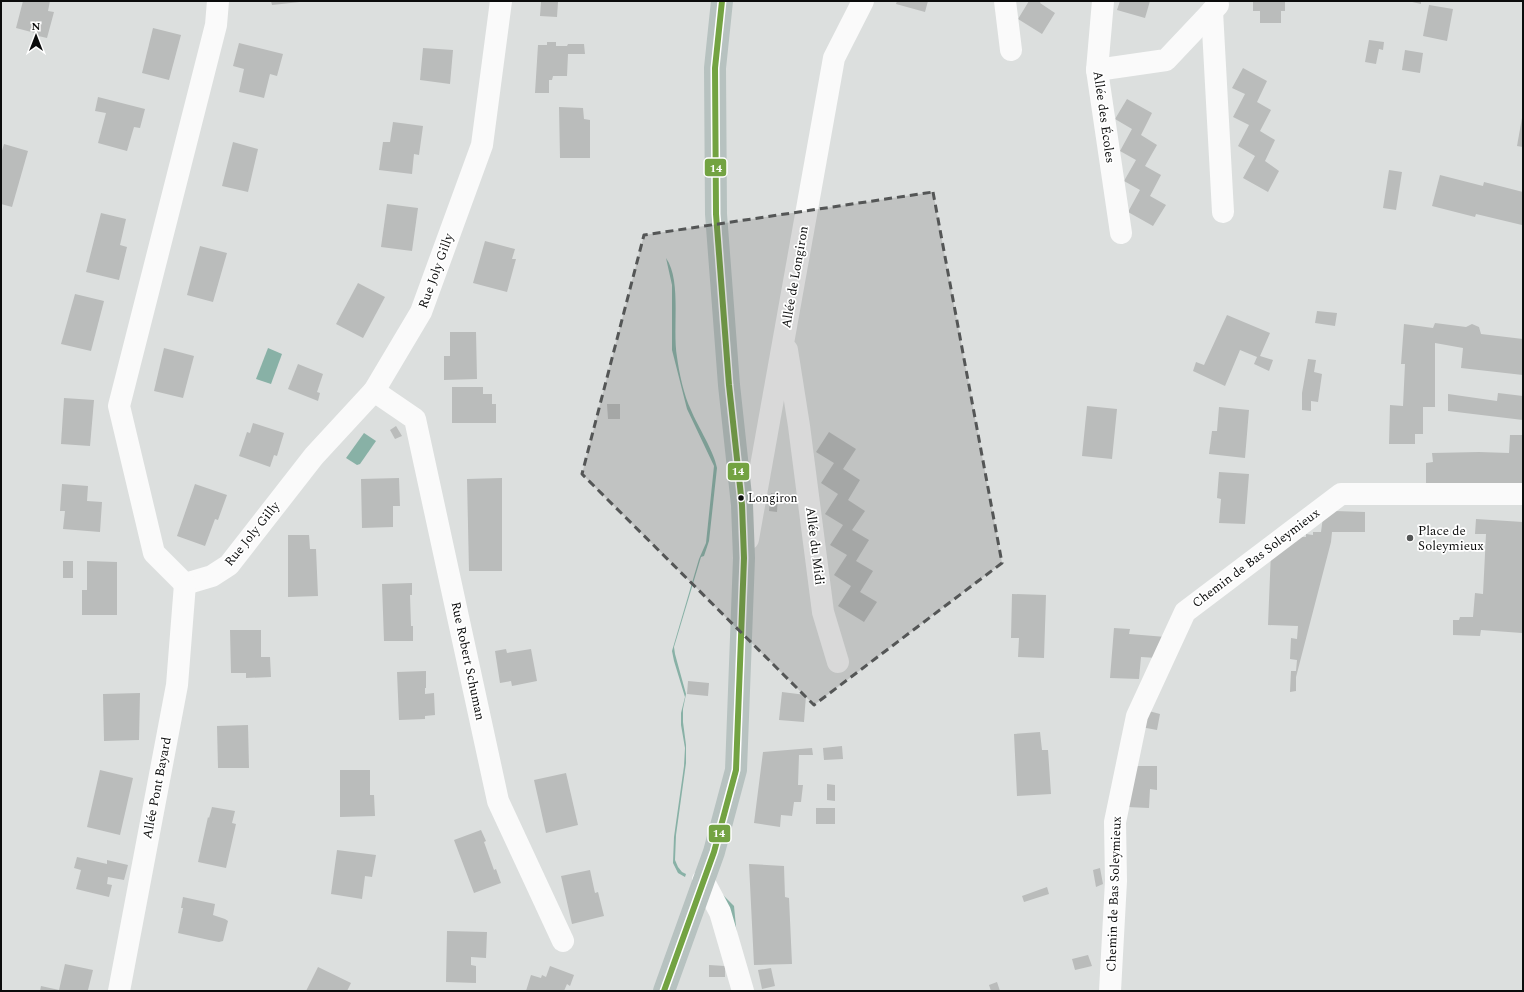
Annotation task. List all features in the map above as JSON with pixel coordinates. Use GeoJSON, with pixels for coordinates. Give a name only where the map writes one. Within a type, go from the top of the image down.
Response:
{"type":"FeatureCollection","features":[{"type":"Feature","properties":{"kind":"main road"},"geometry":{"type":"LineString","coordinates":[[664,991],[714,852],[736,770],[744,558],[742,505],[729,385],[716,214],[715,68],[722,1]]}},
{"type":"Feature","properties":{"kind":"street"},"geometry":{"type":"LineString","coordinates":[[185,584],[154,553],[118,406],[216,25],[218,1]]}},
{"type":"Feature","properties":{"kind":"street","name":"Rue Joly Gilly"},"geometry":{"type":"LineString","coordinates":[[185,584],[212,576],[229,566],[314,456],[374,391],[421,312],[482,145],[501,1]]}},
{"type":"Feature","properties":{"kind":"street"},"geometry":{"type":"LineString","coordinates":[[1005,1],[1011,50]]}},
{"type":"Feature","properties":{"kind":"street","name":"Allée des Écoles"},"geometry":{"type":"LineString","coordinates":[[1103,1],[1097,70],[1121,233]]}},
{"type":"Feature","properties":{"kind":"street","name":"Allée de Longiron"},"geometry":{"type":"LineString","coordinates":[[744,558],[834,58],[861,3]]}},
{"type":"Feature","properties":{"kind":"street"},"geometry":{"type":"LineString","coordinates":[[1097,70],[1166,60],[1217,6]]}},
{"type":"Feature","properties":{"kind":"street"},"geometry":{"type":"LineString","coordinates":[[1217,6],[1223,212]]}},
{"type":"Feature","properties":{"kind":"street","name":"Allée du Midi"},"geometry":{"type":"LineString","coordinates":[[785,333],[799,426],[823,612],[838,662]]}},
{"type":"Feature","properties":{"kind":"street","name":"Rue Robert Schuman"},"geometry":{"type":"LineString","coordinates":[[374,391],[415,419],[498,801],[563,941]]}},
{"type":"Feature","properties":{"kind":"street","name":"Chemin de Bas Soleymieux"},"geometry":{"type":"LineString","coordinates":[[1110,991],[1116,881],[1115,822],[1137,716],[1185,612],[1341,494],[1523,494]]}},
{"type":"Feature","properties":{"kind":"street","name":"Allée Pont Bayard"},"geometry":{"type":"LineString","coordinates":[[119,991],[177,685],[185,584]]}},
{"type":"Feature","properties":{"kind":"street"},"geometry":{"type":"LineString","coordinates":[[703,880],[720,912],[743,991]]}},
{"type":"Feature","properties":{"kind":"highlighted area"},"geometry":{"type":"Polygon","coordinates":[[[933,192],[1002,563],[814,705],[582,474],[644,235],[933,192]]]}},
{"type":"Feature","properties":{"kind":"shaded area"},"geometry":{"type":"Polygon","coordinates":[[[666,258],[674,279],[676,305],[676,345],[682,384],[688,404],[709,447],[717,468],[709,541],[704,556],[701,557],[674,647],[686,694],[683,709],[683,722],[686,745],[686,763],[676,835],[675,860],[678,867],[686,874],[685,877],[678,873],[673,863],[674,837],[684,766],[685,748],[681,725],[681,713],[685,697],[672,651],[699,559],[706,543],[714,466],[687,409],[672,350],[672,285],[666,258]]]}},
{"type":"Feature","properties":{"kind":"shaded area"},"geometry":{"type":"Polygon","coordinates":[[[268,348],[282,354],[271,384],[256,379],[268,348]]]}},
{"type":"Feature","properties":{"kind":"shaded area"},"geometry":{"type":"Polygon","coordinates":[[[364,433],[376,441],[360,464],[357,465],[346,458],[364,433]]]}},
{"type":"Feature","properties":{"kind":"shaded area"},"geometry":{"type":"Polygon","coordinates":[[[722,894],[734,906],[737,937],[722,894]]]}},
{"type":"Feature","properties":{"kind":"building"},"geometry":{"type":"Polygon","coordinates":[[[23,1],[50,1],[48,11],[54,12],[47,38],[16,28],[23,1]]]}},
{"type":"Feature","properties":{"kind":"building"},"geometry":{"type":"Polygon","coordinates":[[[271,1],[300,1],[300,2],[272,5],[271,1]]]}},
{"type":"Feature","properties":{"kind":"building"},"geometry":{"type":"Polygon","coordinates":[[[897,1],[928,1],[925,12],[896,4],[897,1]]]}},
{"type":"Feature","properties":{"kind":"building"},"geometry":{"type":"Polygon","coordinates":[[[1029,1],[1041,1],[1040,3],[1055,13],[1042,34],[1018,19],[1029,1]]]}},
{"type":"Feature","properties":{"kind":"building"},"geometry":{"type":"Polygon","coordinates":[[[1120,1],[1150,1],[1145,18],[1117,10],[1120,1]]]}},
{"type":"Feature","properties":{"kind":"building"},"geometry":{"type":"Polygon","coordinates":[[[1253,1],[1285,1],[1285,11],[1281,11],[1281,23],[1260,23],[1260,11],[1253,11],[1253,1]]]}},
{"type":"Feature","properties":{"kind":"building"},"geometry":{"type":"Polygon","coordinates":[[[1408,1],[1421,1],[1421,4],[1408,1]]]}},
{"type":"Feature","properties":{"kind":"building"},"geometry":{"type":"Polygon","coordinates":[[[541,2],[558,2],[557,17],[540,16],[541,2]]]}},
{"type":"Feature","properties":{"kind":"building"},"geometry":{"type":"Polygon","coordinates":[[[1429,5],[1453,9],[1447,41],[1423,36],[1429,5]]]}},
{"type":"Feature","properties":{"kind":"building"},"geometry":{"type":"Polygon","coordinates":[[[153,28],[181,35],[169,80],[142,73],[153,28]]]}},
{"type":"Feature","properties":{"kind":"building"},"geometry":{"type":"Polygon","coordinates":[[[1369,40],[1384,42],[1383,50],[1379,49],[1376,64],[1365,62],[1369,40]]]}},
{"type":"Feature","properties":{"kind":"building"},"geometry":{"type":"Polygon","coordinates":[[[547,42],[556,42],[556,46],[584,44],[585,54],[568,54],[567,76],[553,76],[552,80],[549,80],[549,93],[535,93],[538,45],[547,45],[547,42]]]}},
{"type":"Feature","properties":{"kind":"building"},"geometry":{"type":"Polygon","coordinates":[[[239,43],[283,54],[277,76],[270,74],[264,98],[239,92],[244,69],[233,66],[239,43]]]}},
{"type":"Feature","properties":{"kind":"building"},"geometry":{"type":"Polygon","coordinates":[[[423,48],[453,50],[450,84],[420,80],[423,48]]]}},
{"type":"Feature","properties":{"kind":"building"},"geometry":{"type":"Polygon","coordinates":[[[1405,50],[1423,53],[1420,73],[1402,70],[1405,50]]]}},
{"type":"Feature","properties":{"kind":"building"},"geometry":{"type":"Polygon","coordinates":[[[1243,68],[1267,81],[1257,102],[1271,110],[1260,131],[1275,140],[1265,161],[1279,171],[1268,192],[1243,178],[1255,156],[1238,146],[1249,125],[1233,117],[1245,94],[1232,88],[1243,68]]]}},
{"type":"Feature","properties":{"kind":"building"},"geometry":{"type":"Polygon","coordinates":[[[98,97],[145,109],[140,128],[134,127],[127,151],[98,143],[106,113],[95,111],[98,97]]]}},
{"type":"Feature","properties":{"kind":"building"},"geometry":{"type":"Polygon","coordinates":[[[1127,99],[1152,113],[1141,135],[1157,145],[1145,166],[1161,175],[1150,196],[1166,205],[1153,226],[1128,212],[1140,190],[1124,181],[1136,160],[1120,151],[1132,129],[1115,119],[1127,99]]]}},
{"type":"Feature","properties":{"kind":"building"},"geometry":{"type":"Polygon","coordinates":[[[559,107],[583,108],[584,119],[590,120],[590,158],[560,158],[559,107]]]}},
{"type":"Feature","properties":{"kind":"building"},"geometry":{"type":"Polygon","coordinates":[[[1523,118],[1523,147],[1517,146],[1523,118]]]}},
{"type":"Feature","properties":{"kind":"building"},"geometry":{"type":"Polygon","coordinates":[[[393,122],[423,126],[419,155],[414,154],[412,174],[379,170],[383,142],[390,142],[393,122]]]}},
{"type":"Feature","properties":{"kind":"building"},"geometry":{"type":"Polygon","coordinates":[[[233,142],[258,149],[248,192],[222,186],[233,142]]]}},
{"type":"Feature","properties":{"kind":"building"},"geometry":{"type":"Polygon","coordinates":[[[4,144],[28,151],[12,207],[1,204],[1,154],[4,144]]]}},
{"type":"Feature","properties":{"kind":"building"},"geometry":{"type":"Polygon","coordinates":[[[1389,170],[1402,172],[1396,210],[1383,208],[1389,170]]]}},
{"type":"Feature","properties":{"kind":"building"},"geometry":{"type":"Polygon","coordinates":[[[1440,175],[1483,186],[1484,182],[1523,192],[1522,225],[1476,214],[1475,217],[1432,206],[1440,175]]]}},
{"type":"Feature","properties":{"kind":"building"},"geometry":{"type":"Polygon","coordinates":[[[387,204],[418,208],[412,251],[381,247],[387,204]]]}},
{"type":"Feature","properties":{"kind":"building"},"geometry":{"type":"Polygon","coordinates":[[[101,213],[126,219],[120,245],[127,247],[119,280],[86,272],[101,213]]]}},
{"type":"Feature","properties":{"kind":"building"},"geometry":{"type":"Polygon","coordinates":[[[485,241],[515,249],[512,259],[516,259],[507,292],[473,283],[485,241]]]}},
{"type":"Feature","properties":{"kind":"building"},"geometry":{"type":"Polygon","coordinates":[[[200,246],[227,253],[213,302],[187,295],[200,246]]]}},
{"type":"Feature","properties":{"kind":"building"},"geometry":{"type":"Polygon","coordinates":[[[358,283],[385,297],[363,338],[336,324],[358,283]]]}},
{"type":"Feature","properties":{"kind":"building"},"geometry":{"type":"Polygon","coordinates":[[[75,294],[104,301],[91,351],[61,344],[75,294]]]}},
{"type":"Feature","properties":{"kind":"building"},"geometry":{"type":"Polygon","coordinates":[[[1317,311],[1337,313],[1335,326],[1315,323],[1317,311]]]}},
{"type":"Feature","properties":{"kind":"building"},"geometry":{"type":"Polygon","coordinates":[[[1227,315],[1270,333],[1260,356],[1273,360],[1269,371],[1254,364],[1257,357],[1240,350],[1225,386],[1193,371],[1196,362],[1204,365],[1227,315]]]}},
{"type":"Feature","properties":{"kind":"building"},"geometry":{"type":"Polygon","coordinates":[[[1435,323],[1466,327],[1472,324],[1479,327],[1481,334],[1523,339],[1523,375],[1461,368],[1463,348],[1435,343],[1435,407],[1423,407],[1423,434],[1415,434],[1415,444],[1389,444],[1390,405],[1403,406],[1405,364],[1401,364],[1404,324],[1433,328],[1435,323]]]}},
{"type":"Feature","properties":{"kind":"building"},"geometry":{"type":"Polygon","coordinates":[[[450,332],[476,332],[477,379],[444,380],[444,356],[450,356],[450,332]]]}},
{"type":"Feature","properties":{"kind":"building"},"geometry":{"type":"Polygon","coordinates":[[[164,348],[194,356],[183,398],[154,391],[164,348]]]}},
{"type":"Feature","properties":{"kind":"building"},"geometry":{"type":"Polygon","coordinates":[[[1308,359],[1316,360],[1314,372],[1322,374],[1318,402],[1311,401],[1311,411],[1302,410],[1302,393],[1308,359]]]}},
{"type":"Feature","properties":{"kind":"building"},"geometry":{"type":"Polygon","coordinates":[[[298,364],[323,374],[317,392],[320,393],[318,401],[288,389],[298,364]]]}},
{"type":"Feature","properties":{"kind":"building"},"geometry":{"type":"Polygon","coordinates":[[[452,387],[483,387],[483,394],[492,394],[492,404],[496,404],[496,423],[452,423],[452,387]]]}},
{"type":"Feature","properties":{"kind":"building"},"geometry":{"type":"Polygon","coordinates":[[[1498,393],[1523,396],[1523,420],[1448,411],[1448,394],[1497,401],[1498,393]]]}},
{"type":"Feature","properties":{"kind":"building"},"geometry":{"type":"Polygon","coordinates":[[[64,398],[94,400],[90,446],[61,444],[64,398]]]}},
{"type":"Feature","properties":{"kind":"building"},"geometry":{"type":"Polygon","coordinates":[[[607,404],[620,404],[620,419],[608,419],[607,404]]]}},
{"type":"Feature","properties":{"kind":"building"},"geometry":{"type":"Polygon","coordinates":[[[1087,406],[1117,409],[1112,459],[1082,456],[1087,406]]]}},
{"type":"Feature","properties":{"kind":"building"},"geometry":{"type":"Polygon","coordinates":[[[1219,407],[1249,410],[1245,458],[1209,454],[1212,431],[1217,431],[1219,407]]]}},
{"type":"Feature","properties":{"kind":"building"},"geometry":{"type":"Polygon","coordinates":[[[253,423],[284,433],[277,456],[274,455],[270,467],[239,456],[247,432],[250,433],[253,423]]]}},
{"type":"Feature","properties":{"kind":"building"},"geometry":{"type":"Polygon","coordinates":[[[396,426],[402,436],[395,439],[390,430],[396,426]]]}},
{"type":"Feature","properties":{"kind":"building"},"geometry":{"type":"Polygon","coordinates":[[[829,432],[856,449],[843,469],[860,480],[848,500],[865,511],[852,530],[869,540],[856,561],[873,571],[860,592],[877,602],[864,622],[838,606],[851,586],[834,575],[847,555],[830,545],[843,525],[825,514],[838,494],[821,483],[834,463],[816,452],[829,432]]]}},
{"type":"Feature","properties":{"kind":"building"},"geometry":{"type":"Polygon","coordinates":[[[1510,435],[1523,435],[1523,486],[1426,484],[1426,463],[1433,462],[1432,453],[1509,453],[1510,435]]]}},
{"type":"Feature","properties":{"kind":"building"},"geometry":{"type":"Polygon","coordinates":[[[1219,472],[1249,474],[1245,524],[1219,523],[1221,499],[1217,498],[1219,472]]]}},
{"type":"Feature","properties":{"kind":"building"},"geometry":{"type":"Polygon","coordinates":[[[399,478],[400,506],[393,506],[393,527],[362,528],[361,479],[399,478]]]}},
{"type":"Feature","properties":{"kind":"building"},"geometry":{"type":"Polygon","coordinates":[[[502,478],[502,571],[469,571],[467,479],[502,478]]]}},
{"type":"Feature","properties":{"kind":"building"},"geometry":{"type":"Polygon","coordinates":[[[62,484],[88,486],[87,501],[102,502],[100,532],[63,529],[65,511],[60,511],[62,484]]]}},
{"type":"Feature","properties":{"kind":"building"},"geometry":{"type":"Polygon","coordinates":[[[195,484],[227,495],[218,520],[215,519],[205,546],[177,536],[195,484]]]}},
{"type":"Feature","properties":{"kind":"building"},"geometry":{"type":"Polygon","coordinates":[[[771,493],[778,494],[777,512],[769,511],[771,493]]]}},
{"type":"Feature","properties":{"kind":"building"},"geometry":{"type":"Polygon","coordinates":[[[1335,511],[1365,512],[1365,532],[1332,532],[1331,542],[1296,677],[1296,691],[1290,692],[1291,671],[1296,671],[1297,660],[1290,659],[1291,638],[1297,639],[1298,626],[1268,625],[1271,551],[1285,541],[1296,542],[1297,537],[1306,537],[1306,534],[1313,535],[1313,532],[1321,532],[1323,517],[1335,511]]]}},
{"type":"Feature","properties":{"kind":"building"},"geometry":{"type":"Polygon","coordinates":[[[1476,519],[1523,522],[1522,633],[1481,630],[1480,636],[1453,635],[1453,620],[1459,620],[1460,617],[1473,617],[1475,593],[1483,594],[1486,534],[1475,534],[1476,519]]]}},
{"type":"Feature","properties":{"kind":"building"},"geometry":{"type":"Polygon","coordinates":[[[288,535],[309,535],[310,549],[316,549],[318,596],[288,597],[288,535]]]}},
{"type":"Feature","properties":{"kind":"building"},"geometry":{"type":"Polygon","coordinates":[[[63,561],[73,561],[73,578],[63,578],[63,561]]]}},
{"type":"Feature","properties":{"kind":"building"},"geometry":{"type":"Polygon","coordinates":[[[87,561],[117,562],[117,615],[82,615],[82,590],[87,590],[87,561]]]}},
{"type":"Feature","properties":{"kind":"building"},"geometry":{"type":"Polygon","coordinates":[[[412,583],[412,595],[410,595],[413,641],[384,641],[382,584],[412,583]]]}},
{"type":"Feature","properties":{"kind":"building"},"geometry":{"type":"Polygon","coordinates":[[[1012,594],[1046,595],[1044,658],[1018,657],[1019,638],[1011,638],[1012,594]]]}},
{"type":"Feature","properties":{"kind":"building"},"geometry":{"type":"Polygon","coordinates":[[[1114,628],[1130,629],[1129,634],[1166,637],[1157,658],[1141,657],[1139,679],[1110,678],[1114,628]]]}},
{"type":"Feature","properties":{"kind":"building"},"geometry":{"type":"Polygon","coordinates":[[[230,630],[261,630],[261,657],[270,657],[271,677],[246,678],[246,673],[231,673],[230,630]]]}},
{"type":"Feature","properties":{"kind":"building"},"geometry":{"type":"Polygon","coordinates":[[[506,649],[507,653],[531,649],[537,681],[512,686],[511,681],[500,683],[495,651],[506,649]]]}},
{"type":"Feature","properties":{"kind":"building"},"geometry":{"type":"Polygon","coordinates":[[[426,671],[425,694],[434,693],[435,715],[425,716],[425,719],[399,720],[397,672],[426,671]]]}},
{"type":"Feature","properties":{"kind":"building"},"geometry":{"type":"Polygon","coordinates":[[[688,681],[709,683],[708,696],[687,694],[688,681]]]}},
{"type":"Feature","properties":{"kind":"building"},"geometry":{"type":"Polygon","coordinates":[[[782,692],[806,695],[804,722],[779,720],[782,692]]]}},
{"type":"Feature","properties":{"kind":"building"},"geometry":{"type":"Polygon","coordinates":[[[140,693],[139,740],[104,741],[103,694],[140,693]]]}},
{"type":"Feature","properties":{"kind":"building"},"geometry":{"type":"Polygon","coordinates":[[[1145,710],[1160,714],[1157,730],[1141,727],[1145,710]]]}},
{"type":"Feature","properties":{"kind":"building"},"geometry":{"type":"Polygon","coordinates":[[[248,725],[249,768],[218,768],[217,726],[248,725]]]}},
{"type":"Feature","properties":{"kind":"building"},"geometry":{"type":"Polygon","coordinates":[[[1040,732],[1042,750],[1048,750],[1051,794],[1017,796],[1014,734],[1040,732]]]}},
{"type":"Feature","properties":{"kind":"building"},"geometry":{"type":"Polygon","coordinates":[[[842,746],[843,759],[824,760],[823,748],[842,746]]]}},
{"type":"Feature","properties":{"kind":"building"},"geometry":{"type":"Polygon","coordinates":[[[812,748],[813,755],[799,755],[798,785],[803,785],[801,802],[794,802],[792,816],[781,815],[780,827],[754,823],[763,752],[812,748]]]}},
{"type":"Feature","properties":{"kind":"building"},"geometry":{"type":"Polygon","coordinates":[[[1130,766],[1157,766],[1157,790],[1150,789],[1149,808],[1127,807],[1130,766]]]}},
{"type":"Feature","properties":{"kind":"building"},"geometry":{"type":"Polygon","coordinates":[[[100,770],[133,778],[120,835],[87,827],[100,770]]]}},
{"type":"Feature","properties":{"kind":"building"},"geometry":{"type":"Polygon","coordinates":[[[340,770],[370,770],[370,795],[374,795],[375,816],[340,817],[340,770]]]}},
{"type":"Feature","properties":{"kind":"building"},"geometry":{"type":"Polygon","coordinates":[[[566,773],[578,825],[546,833],[534,780],[566,773]]]}},
{"type":"Feature","properties":{"kind":"building"},"geometry":{"type":"Polygon","coordinates":[[[827,784],[835,785],[835,801],[827,800],[827,784]]]}},
{"type":"Feature","properties":{"kind":"building"},"geometry":{"type":"Polygon","coordinates":[[[212,807],[235,811],[232,823],[236,824],[226,868],[198,862],[208,817],[209,818],[212,807]]]}},
{"type":"Feature","properties":{"kind":"building"},"geometry":{"type":"Polygon","coordinates":[[[816,808],[835,808],[835,824],[816,824],[816,808]]]}},
{"type":"Feature","properties":{"kind":"building"},"geometry":{"type":"Polygon","coordinates":[[[481,830],[486,841],[484,842],[494,870],[496,869],[501,883],[474,893],[454,840],[481,830]]]}},
{"type":"Feature","properties":{"kind":"building"},"geometry":{"type":"Polygon","coordinates":[[[337,850],[376,855],[372,877],[365,876],[362,899],[331,894],[337,850]]]}},
{"type":"Feature","properties":{"kind":"building"},"geometry":{"type":"Polygon","coordinates":[[[77,857],[107,864],[107,860],[128,865],[124,880],[108,877],[107,884],[112,885],[109,897],[76,889],[81,870],[74,868],[77,857]]]}},
{"type":"Feature","properties":{"kind":"building"},"geometry":{"type":"Polygon","coordinates":[[[749,864],[784,866],[785,897],[789,898],[792,964],[754,965],[749,864]]]}},
{"type":"Feature","properties":{"kind":"building"},"geometry":{"type":"Polygon","coordinates":[[[1100,868],[1103,884],[1096,887],[1093,870],[1100,868]]]}},
{"type":"Feature","properties":{"kind":"building"},"geometry":{"type":"Polygon","coordinates":[[[590,870],[595,893],[598,892],[604,916],[572,924],[561,876],[590,870]]]}},
{"type":"Feature","properties":{"kind":"building"},"geometry":{"type":"Polygon","coordinates":[[[1047,887],[1049,894],[1024,902],[1022,896],[1047,887]]]}},
{"type":"Feature","properties":{"kind":"building"},"geometry":{"type":"Polygon","coordinates":[[[183,897],[215,904],[213,915],[228,921],[223,941],[219,942],[178,933],[183,908],[181,908],[183,897]]]}},
{"type":"Feature","properties":{"kind":"building"},"geometry":{"type":"Polygon","coordinates":[[[447,931],[487,932],[486,958],[471,957],[471,965],[476,966],[476,983],[446,982],[447,931]]]}},
{"type":"Feature","properties":{"kind":"building"},"geometry":{"type":"Polygon","coordinates":[[[1088,955],[1092,966],[1075,970],[1072,959],[1088,955]]]}},
{"type":"Feature","properties":{"kind":"building"},"geometry":{"type":"Polygon","coordinates":[[[65,964],[93,970],[88,990],[92,991],[40,991],[41,986],[59,990],[65,964]]]}},
{"type":"Feature","properties":{"kind":"building"},"geometry":{"type":"Polygon","coordinates":[[[709,965],[725,966],[725,977],[709,977],[709,965]]]}},
{"type":"Feature","properties":{"kind":"building"},"geometry":{"type":"Polygon","coordinates":[[[550,966],[574,975],[570,986],[567,984],[564,991],[526,991],[531,975],[541,978],[542,975],[546,977],[550,966]]]}},
{"type":"Feature","properties":{"kind":"building"},"geometry":{"type":"Polygon","coordinates":[[[318,967],[351,983],[347,991],[306,991],[318,967]]]}},
{"type":"Feature","properties":{"kind":"building"},"geometry":{"type":"Polygon","coordinates":[[[771,968],[775,986],[762,989],[758,970],[771,968]]]}},
{"type":"Feature","properties":{"kind":"building"},"geometry":{"type":"Polygon","coordinates":[[[997,982],[1000,991],[991,991],[989,985],[997,982]]]}},
{"type":"Feature","properties":{"kind":"transit line","name":"14"},"geometry":{"type":"LineString","coordinates":[[664,991],[714,852],[736,770],[744,558],[742,505],[729,385],[716,214],[715,68],[722,1]]}},
{"type":"Feature","properties":{"kind":"place","name":"Longiron"},"geometry":{"type":"Point","coordinates":[741,498]}},
{"type":"Feature","properties":{"kind":"place","name":"Place de Soleymieux"},"geometry":{"type":"Point","coordinates":[1410,538]}}]}
